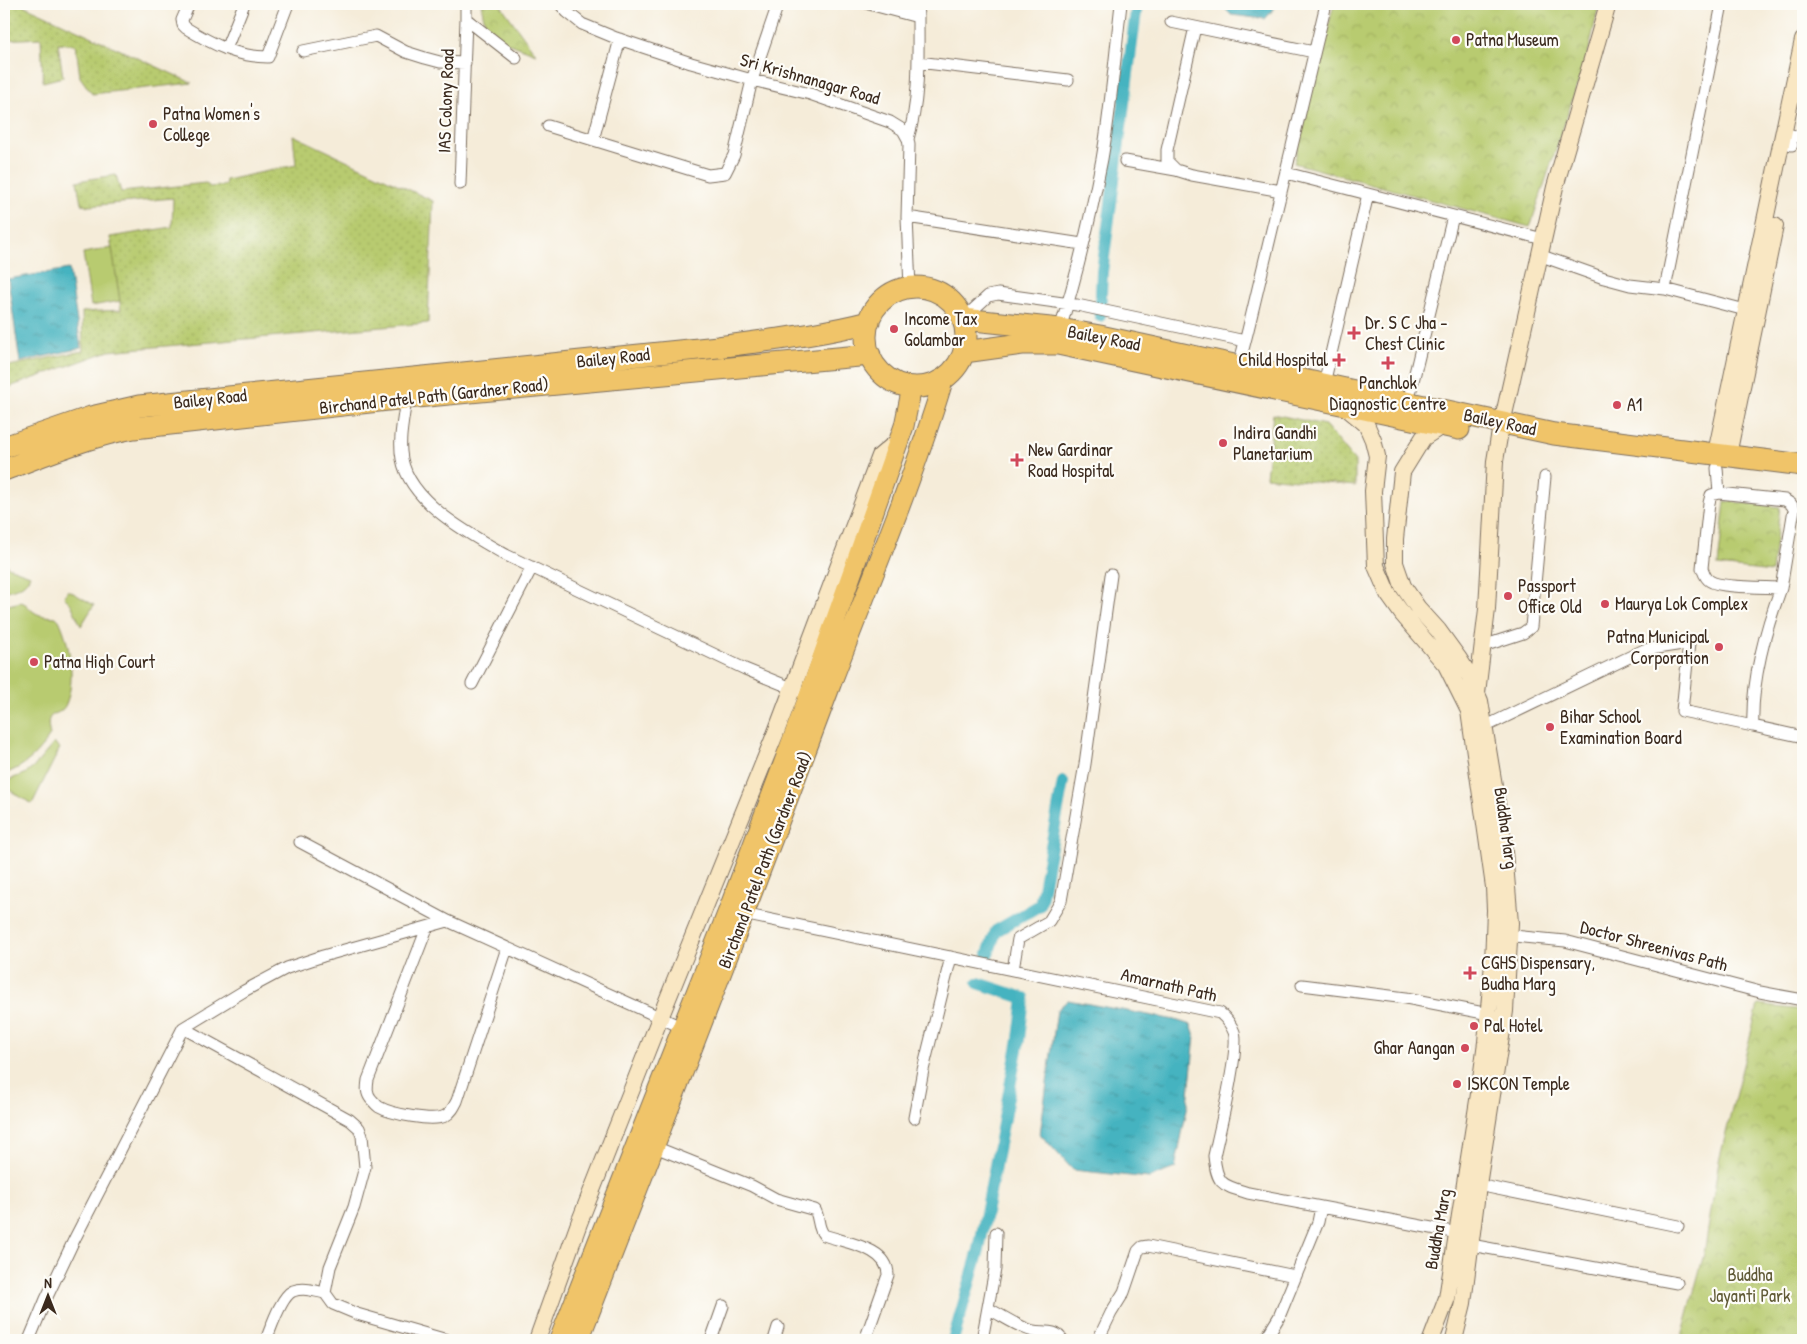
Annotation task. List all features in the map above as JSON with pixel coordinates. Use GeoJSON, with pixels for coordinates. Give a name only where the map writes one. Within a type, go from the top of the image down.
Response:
{"type":"FeatureCollection","features":[{"type":"Feature","properties":{"kind":"highway"},"geometry":{"type":"LineString","coordinates":[[910,288],[921,288],[942,294],[958,310],[966,330],[964,352],[956,367],[934,384],[912,387],[901,384],[886,376],[875,365],[870,355],[867,338],[869,322],[873,312],[884,299],[899,291],[910,288]]}},
{"type":"Feature","properties":{"kind":"highway","name":"Bailey Road"},"geometry":{"type":"LineString","coordinates":[[963,319],[1060,329],[1236,373],[1341,403],[1443,425],[1554,434],[1720,459],[1803,478]]}},
{"type":"Feature","properties":{"kind":"highway","name":"Bailey Road"},"geometry":{"type":"LineString","coordinates":[[4,447],[91,416],[139,406],[718,347],[804,336],[840,330],[869,322]]}},
{"type":"Feature","properties":{"kind":"highway","name":"Bailey Road"},"geometry":{"type":"LineString","coordinates":[[964,352],[1022,344],[1058,344],[1236,373],[1324,384],[1408,402],[1501,430]]}},
{"type":"Feature","properties":{"kind":"highway","name":"Birchand Patel Path (Gardner Road)"},"geometry":{"type":"LineString","coordinates":[[4,470],[48,453],[121,431],[406,398],[870,355]]}},
{"type":"Feature","properties":{"kind":"highway","name":"Bailey Road"},"geometry":{"type":"LineString","coordinates":[[1720,459],[1803,465]]}},
{"type":"Feature","properties":{"kind":"main road","name":"Birchand Patel Path (Gardner Road)"},"geometry":{"type":"LineString","coordinates":[[808,695],[913,473],[944,378]]}},
{"type":"Feature","properties":{"kind":"main road","name":"Birchand Patel Path (Gardner Road)"},"geometry":{"type":"LineString","coordinates":[[579,1340],[655,1147],[736,913],[808,695],[899,440],[912,387]]}},
{"type":"Feature","properties":{"kind":"main road","name":"Birchand Patel Path (Gardner Road)"},"geometry":{"type":"LineString","coordinates":[[560,1340],[681,1027],[736,913]]}},
{"type":"Feature","properties":{"kind":"street"},"geometry":{"type":"LineString","coordinates":[[189,4],[182,20],[182,25],[197,35],[226,49],[253,57],[268,57],[288,4]]}},
{"type":"Feature","properties":{"kind":"street"},"geometry":{"type":"LineString","coordinates":[[226,49],[244,4]]}},
{"type":"Feature","properties":{"kind":"street","name":"IAS Colony Road"},"geometry":{"type":"LineString","coordinates":[[460,184],[466,4]]}},
{"type":"Feature","properties":{"kind":"street","name":"Sri Krishnanagar Road"},"geometry":{"type":"LineString","coordinates":[[560,4],[582,24],[620,39],[665,55],[851,107],[897,125],[908,138]]}},
{"type":"Feature","properties":{"kind":"street"},"geometry":{"type":"LineString","coordinates":[[548,126],[708,175],[725,173],[734,154],[752,80],[778,4]]}},
{"type":"Feature","properties":{"kind":"street"},"geometry":{"type":"LineString","coordinates":[[869,4],[918,17]]}},
{"type":"Feature","properties":{"kind":"street"},"geometry":{"type":"LineString","coordinates":[[910,288],[907,217],[908,138],[913,121],[918,62],[917,4]]}},
{"type":"Feature","properties":{"kind":"street"},"geometry":{"type":"LineString","coordinates":[[1060,329],[1072,304],[1082,244],[1102,158],[1121,4]]}},
{"type":"Feature","properties":{"kind":"street"},"geometry":{"type":"LineString","coordinates":[[1236,373],[1246,341],[1326,4]]}},
{"type":"Feature","properties":{"kind":"street"},"geometry":{"type":"LineString","coordinates":[[1478,693],[1487,609],[1495,461],[1555,187],[1608,4]]}},
{"type":"Feature","properties":{"kind":"street"},"geometry":{"type":"LineString","coordinates":[[1665,290],[1722,4]]}},
{"type":"Feature","properties":{"kind":"street"},"geometry":{"type":"LineString","coordinates":[[466,19],[516,58]]}},
{"type":"Feature","properties":{"kind":"street"},"geometry":{"type":"LineString","coordinates":[[1171,22],[1314,52]]}},
{"type":"Feature","properties":{"kind":"street"},"geometry":{"type":"LineString","coordinates":[[1176,170],[1167,162],[1167,150],[1195,27]]}},
{"type":"Feature","properties":{"kind":"street"},"geometry":{"type":"LineString","coordinates":[[303,51],[376,36],[406,52],[425,58],[440,62],[465,63]]}},
{"type":"Feature","properties":{"kind":"street"},"geometry":{"type":"LineString","coordinates":[[593,140],[620,39]]}},
{"type":"Feature","properties":{"kind":"street"},"geometry":{"type":"LineString","coordinates":[[1791,139],[1803,40]]}},
{"type":"Feature","properties":{"kind":"street"},"geometry":{"type":"LineString","coordinates":[[918,62],[1068,80]]}},
{"type":"Feature","properties":{"kind":"street"},"geometry":{"type":"LineString","coordinates":[[1719,493],[1720,459],[1751,312],[1803,92]]}},
{"type":"Feature","properties":{"kind":"street"},"geometry":{"type":"LineString","coordinates":[[1125,161],[1281,191]]}},
{"type":"Feature","properties":{"kind":"street"},"geometry":{"type":"LineString","coordinates":[[1286,173],[1543,239]]}},
{"type":"Feature","properties":{"kind":"street"},"geometry":{"type":"LineString","coordinates":[[1324,384],[1368,194]]}},
{"type":"Feature","properties":{"kind":"street"},"geometry":{"type":"LineString","coordinates":[[1408,402],[1453,216]]}},
{"type":"Feature","properties":{"kind":"street"},"geometry":{"type":"LineString","coordinates":[[907,217],[1082,244]]}},
{"type":"Feature","properties":{"kind":"street"},"geometry":{"type":"LineString","coordinates":[[1539,255],[1630,285],[1665,290],[1751,312]]}},
{"type":"Feature","properties":{"kind":"street"},"geometry":{"type":"LineString","coordinates":[[963,319],[988,296],[998,294],[1104,310],[1246,341]]}},
{"type":"Feature","properties":{"kind":"street"},"geometry":{"type":"LineString","coordinates":[[406,398],[400,441],[402,460],[411,482],[447,519],[474,537],[532,566],[746,669],[808,695],[776,732],[660,1018],[580,1223],[537,1340]]}},
{"type":"Feature","properties":{"kind":"street","name":"Buddha Marg"},"geometry":{"type":"LineString","coordinates":[[1341,403],[1366,424],[1374,440],[1377,456],[1373,491],[1376,566],[1388,594],[1449,670],[1479,729],[1503,840],[1510,906],[1502,934],[1488,1014],[1479,1094],[1447,1298]]}},
{"type":"Feature","properties":{"kind":"street","name":"Buddha Marg"},"geometry":{"type":"LineString","coordinates":[[1443,425],[1423,438],[1402,472],[1395,539],[1396,563],[1403,586],[1459,659],[1478,693],[1482,708],[1479,729]]}},
{"type":"Feature","properties":{"kind":"street"},"geometry":{"type":"LineString","coordinates":[[1483,646],[1523,633],[1531,627],[1545,477]]}},
{"type":"Feature","properties":{"kind":"street"},"geometry":{"type":"LineString","coordinates":[[1753,726],[1752,710],[1761,654],[1772,614],[1782,588],[1794,509],[1785,500],[1719,493],[1712,496],[1709,503],[1702,568],[1705,576],[1711,582],[1721,585],[1782,588]]}},
{"type":"Feature","properties":{"kind":"street"},"geometry":{"type":"LineString","coordinates":[[472,684],[532,566]]}},
{"type":"Feature","properties":{"kind":"street"},"geometry":{"type":"LineString","coordinates":[[1013,970],[1018,940],[1049,921],[1061,902],[1085,764],[1111,575]]}},
{"type":"Feature","properties":{"kind":"street"},"geometry":{"type":"LineString","coordinates":[[1479,729],[1644,650],[1689,643],[1682,711],[1803,737]]}},
{"type":"Feature","properties":{"kind":"street"},"geometry":{"type":"LineString","coordinates":[[300,842],[448,921],[681,1027]]}},
{"type":"Feature","properties":{"kind":"street","name":"Amarnath Path"},"geometry":{"type":"LineString","coordinates":[[736,913],[1220,1013],[1229,1021],[1235,1033],[1235,1052],[1214,1156],[1219,1181],[1227,1186],[1248,1193],[1458,1233]]}},
{"type":"Feature","properties":{"kind":"street"},"geometry":{"type":"LineString","coordinates":[[29,1340],[74,1240],[183,1028],[244,991],[287,968],[448,921]]}},
{"type":"Feature","properties":{"kind":"street"},"geometry":{"type":"LineString","coordinates":[[427,928],[368,1080],[367,1090],[370,1098],[379,1107],[390,1111],[426,1118],[438,1118],[446,1116],[452,1110],[457,1101],[507,948]]}},
{"type":"Feature","properties":{"kind":"street","name":"Buddha Marg"},"geometry":{"type":"LineString","coordinates":[[1449,1330],[1463,1303],[1478,1185],[1505,1012],[1502,934]]}},
{"type":"Feature","properties":{"kind":"street","name":"Doctor Shreenivas Path"},"geometry":{"type":"LineString","coordinates":[[1502,934],[1565,941],[1760,992],[1803,1000]]}},
{"type":"Feature","properties":{"kind":"street"},"geometry":{"type":"LineString","coordinates":[[914,1118],[923,1070],[951,957]]}},
{"type":"Feature","properties":{"kind":"street"},"geometry":{"type":"LineString","coordinates":[[1302,985],[1406,998],[1488,1014]]}},
{"type":"Feature","properties":{"kind":"street"},"geometry":{"type":"LineString","coordinates":[[183,1028],[350,1120],[359,1128],[365,1153],[364,1172],[354,1207],[330,1267],[325,1293]]}},
{"type":"Feature","properties":{"kind":"street"},"geometry":{"type":"LineString","coordinates":[[655,1147],[752,1186],[776,1199],[816,1210],[818,1225],[824,1235],[875,1252],[884,1258],[887,1264],[888,1275],[865,1340]]}},
{"type":"Feature","properties":{"kind":"street"},"geometry":{"type":"LineString","coordinates":[[1478,1185],[1678,1226]]}},
{"type":"Feature","properties":{"kind":"street"},"geometry":{"type":"LineString","coordinates":[[1265,1340],[1279,1316],[1318,1222],[1321,1207]]}},
{"type":"Feature","properties":{"kind":"street"},"geometry":{"type":"LineString","coordinates":[[982,1340],[996,1269],[996,1233]]}},
{"type":"Feature","properties":{"kind":"street"},"geometry":{"type":"LineString","coordinates":[[1471,1244],[1677,1284]]}},
{"type":"Feature","properties":{"kind":"street"},"geometry":{"type":"LineString","coordinates":[[1098,1340],[1111,1313],[1121,1298],[1138,1250],[1142,1247],[1148,1246],[1295,1276]]}},
{"type":"Feature","properties":{"kind":"street"},"geometry":{"type":"LineString","coordinates":[[266,1340],[284,1298],[293,1292],[308,1289],[325,1293],[333,1304],[349,1310],[447,1340]]}},
{"type":"Feature","properties":{"kind":"street"},"geometry":{"type":"LineString","coordinates":[[1447,1298],[1449,1330]]}},
{"type":"Feature","properties":{"kind":"street"},"geometry":{"type":"LineString","coordinates":[[1431,1340],[1447,1298]]}},
{"type":"Feature","properties":{"kind":"street"},"geometry":{"type":"LineString","coordinates":[[1449,1330],[1463,1303]]}},
{"type":"Feature","properties":{"kind":"street"},"geometry":{"type":"LineString","coordinates":[[711,1340],[723,1306]]}},
{"type":"Feature","properties":{"kind":"street"},"geometry":{"type":"LineString","coordinates":[[989,1309],[1029,1330],[1060,1335],[1062,1340]]}},
{"type":"Feature","properties":{"kind":"street"},"geometry":{"type":"LineString","coordinates":[[774,1340],[778,1327]]}},
{"type":"Feature","properties":{"kind":"green space"},"geometry":{"type":"Polygon","coordinates":[[[4,4],[21,4],[192,83],[92,94],[80,77],[76,45],[58,43],[63,77],[43,82],[41,38],[4,40],[4,4]]]}},
{"type":"Feature","properties":{"kind":"green space"},"geometry":{"type":"Polygon","coordinates":[[[481,4],[500,4],[536,54],[505,42],[485,24],[481,4]]]}},
{"type":"Feature","properties":{"kind":"green space"},"geometry":{"type":"Polygon","coordinates":[[[1334,4],[1599,4],[1589,50],[1530,227],[1294,163],[1334,4]]]}},
{"type":"Feature","properties":{"kind":"green space"},"geometry":{"type":"Polygon","coordinates":[[[293,135],[433,201],[428,323],[109,351],[4,389],[4,367],[83,351],[82,312],[121,310],[110,237],[172,227],[173,198],[89,206],[81,204],[77,181],[116,175],[121,192],[206,183],[210,187],[225,185],[226,180],[296,165],[293,135]]]}},
{"type":"Feature","properties":{"kind":"green space"},"geometry":{"type":"Polygon","coordinates":[[[112,248],[120,301],[91,306],[83,253],[112,248]]]}},
{"type":"Feature","properties":{"kind":"green space"},"geometry":{"type":"Polygon","coordinates":[[[1273,414],[1325,425],[1355,461],[1355,486],[1266,477],[1273,414]]]}},
{"type":"Feature","properties":{"kind":"green space"},"geometry":{"type":"Polygon","coordinates":[[[1725,501],[1780,507],[1772,572],[1718,566],[1725,501]]]}},
{"type":"Feature","properties":{"kind":"green space"},"geometry":{"type":"Polygon","coordinates":[[[4,559],[8,567],[30,575],[22,585],[4,592],[4,559]]]}},
{"type":"Feature","properties":{"kind":"green space"},"geometry":{"type":"Polygon","coordinates":[[[68,590],[94,605],[81,626],[71,604],[64,597],[68,590]]]}},
{"type":"Feature","properties":{"kind":"green space"},"geometry":{"type":"Polygon","coordinates":[[[21,602],[37,614],[56,617],[59,620],[69,650],[71,684],[63,709],[50,717],[48,726],[50,735],[46,742],[25,763],[4,774],[4,606],[21,602]]]}},
{"type":"Feature","properties":{"kind":"green space"},"geometry":{"type":"Polygon","coordinates":[[[54,743],[60,748],[32,804],[6,788],[4,793],[4,782],[33,768],[54,743]]]}},
{"type":"Feature","properties":{"kind":"green space","name":"Buddha Jayanti Park"},"geometry":{"type":"Polygon","coordinates":[[[1758,1005],[1803,1010],[1803,1340],[1681,1340],[1704,1254],[1719,1161],[1758,1005]]]}},
{"type":"Feature","properties":{"kind":"water"},"geometry":{"type":"Polygon","coordinates":[[[1223,4],[1275,4],[1273,10],[1265,19],[1231,15],[1223,4]]]}},
{"type":"Feature","properties":{"kind":"water"},"geometry":{"type":"Polygon","coordinates":[[[69,269],[81,348],[20,362],[8,279],[69,269]]]}},
{"type":"Feature","properties":{"kind":"water"},"geometry":{"type":"Polygon","coordinates":[[[1068,1000],[1175,1020],[1191,1025],[1195,1036],[1188,1104],[1175,1168],[1149,1178],[1073,1170],[1040,1134],[1057,1010],[1068,1000]]]}},
{"type":"Feature","properties":{"kind":"waterway"},"geometry":{"type":"LineString","coordinates":[[1100,316],[1102,272],[1137,4]]}},
{"type":"Feature","properties":{"kind":"waterway"},"geometry":{"type":"LineString","coordinates":[[988,954],[996,931],[1040,905],[1063,782]]}},
{"type":"Feature","properties":{"kind":"waterway"},"geometry":{"type":"LineString","coordinates":[[953,1340],[979,1250],[1019,1039],[1024,998],[978,983]]}},
{"type":"Feature","properties":{"kind":"place","name":"Patna Museum"},"geometry":{"type":"Point","coordinates":[1456,40]}},
{"type":"Feature","properties":{"kind":"place","name":"Patna Women's College"},"geometry":{"type":"Point","coordinates":[153,124]}},
{"type":"Feature","properties":{"kind":"place","name":"Income Tax Golambar"},"geometry":{"type":"Point","coordinates":[894,329]}},
{"type":"Feature","properties":{"kind":"place","name":"Dr. S C Jha - Chest Clinic"},"geometry":{"type":"Point","coordinates":[1354,333]}},
{"type":"Feature","properties":{"kind":"place","name":"Child Hospital"},"geometry":{"type":"Point","coordinates":[1339,360]}},
{"type":"Feature","properties":{"kind":"place","name":"Panchlok Diagnostic Centre"},"geometry":{"type":"Point","coordinates":[1388,363]}},
{"type":"Feature","properties":{"kind":"place","name":"A1"},"geometry":{"type":"Point","coordinates":[1617,405]}},
{"type":"Feature","properties":{"kind":"place","name":"Indira Gandhi Planetarium"},"geometry":{"type":"Point","coordinates":[1223,443]}},
{"type":"Feature","properties":{"kind":"place","name":"New Gardinar Road Hospital"},"geometry":{"type":"Point","coordinates":[1017,460]}},
{"type":"Feature","properties":{"kind":"place","name":"Passport Office Old"},"geometry":{"type":"Point","coordinates":[1508,596]}},
{"type":"Feature","properties":{"kind":"place","name":"Maurya Lok Complex"},"geometry":{"type":"Point","coordinates":[1605,604]}},
{"type":"Feature","properties":{"kind":"place","name":"Patna Municipal Corporation"},"geometry":{"type":"Point","coordinates":[1719,647]}},
{"type":"Feature","properties":{"kind":"place","name":"Patna High Court"},"geometry":{"type":"Point","coordinates":[34,662]}},
{"type":"Feature","properties":{"kind":"place","name":"Bihar School Examination Board"},"geometry":{"type":"Point","coordinates":[1550,727]}},
{"type":"Feature","properties":{"kind":"place","name":"CGHS Dispensary, Budha Marg"},"geometry":{"type":"Point","coordinates":[1470,973]}},
{"type":"Feature","properties":{"kind":"place","name":"Pal Hotel"},"geometry":{"type":"Point","coordinates":[1474,1026]}},
{"type":"Feature","properties":{"kind":"place","name":"Ghar Aangan"},"geometry":{"type":"Point","coordinates":[1465,1048]}},
{"type":"Feature","properties":{"kind":"place","name":"ISKCON Temple"},"geometry":{"type":"Point","coordinates":[1457,1084]}}]}
